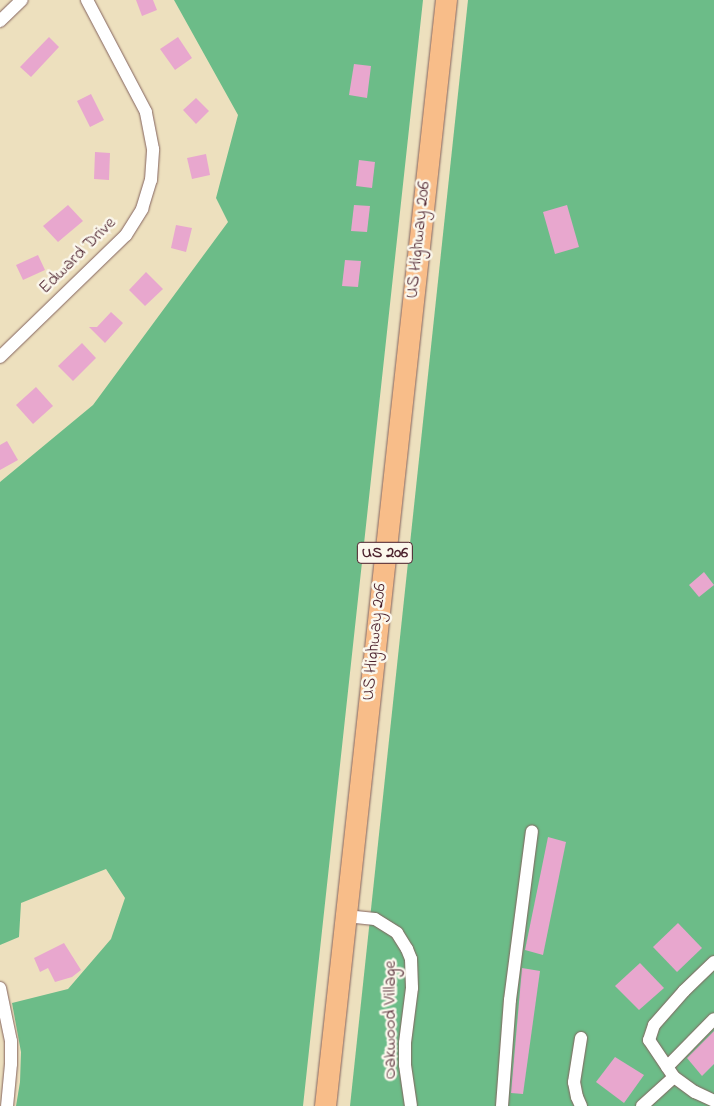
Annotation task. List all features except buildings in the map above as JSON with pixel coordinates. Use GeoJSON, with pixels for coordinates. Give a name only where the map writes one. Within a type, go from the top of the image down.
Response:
{"type":"FeatureCollection","features":[{"type":"Feature","properties":{"kind":"highway","name":"US Highway 206"},"geometry":{"type":"LineString","coordinates":[[325,1106],[446,0]]}},
{"type":"Feature","properties":{"kind":"street"},"geometry":{"type":"LineString","coordinates":[[0,21],[22,0]]}},
{"type":"Feature","properties":{"kind":"street","name":"Edward Drive"},"geometry":{"type":"LineString","coordinates":[[0,356],[126,235],[142,210],[151,180],[154,150],[146,112],[87,0]]}},
{"type":"Feature","properties":{"kind":"street"},"geometry":{"type":"LineString","coordinates":[[502,1106],[510,1000],[532,830]]}},
{"type":"Feature","properties":{"kind":"street","name":"Oakwood Village"},"geometry":{"type":"LineString","coordinates":[[346,916],[375,919],[397,933],[407,949],[410,959],[412,988],[405,1043],[405,1065],[411,1106]]}},
{"type":"Feature","properties":{"kind":"street"},"geometry":{"type":"LineString","coordinates":[[714,962],[684,991],[654,1025],[649,1040],[670,1072],[698,1093],[714,1101]]}},
{"type":"Feature","properties":{"kind":"street"},"geometry":{"type":"LineString","coordinates":[[0,988],[11,1041],[12,1064],[7,1106]]}},
{"type":"Feature","properties":{"kind":"street"},"geometry":{"type":"LineString","coordinates":[[642,1106],[714,1019]]}},
{"type":"Feature","properties":{"kind":"street"},"geometry":{"type":"LineString","coordinates":[[581,1038],[574,1082],[581,1106]]}},
{"type":"Feature","properties":{"kind":"street"},"geometry":{"type":"LineString","coordinates":[[696,1106],[698,1093]]}},
{"type":"Feature","properties":{"kind":"green space"},"geometry":{"type":"Polygon","coordinates":[[[174,0],[423,0],[303,1106],[16,1106],[20,1082],[21,1052],[12,1003],[68,989],[111,939],[125,898],[106,869],[21,903],[19,937],[0,945],[0,482],[93,405],[228,222],[216,198],[238,115],[174,0]]]}},
{"type":"Feature","properties":{"kind":"green space"},"geometry":{"type":"Polygon","coordinates":[[[468,0],[714,0],[714,1106],[350,1106],[468,0]]]}}]}
